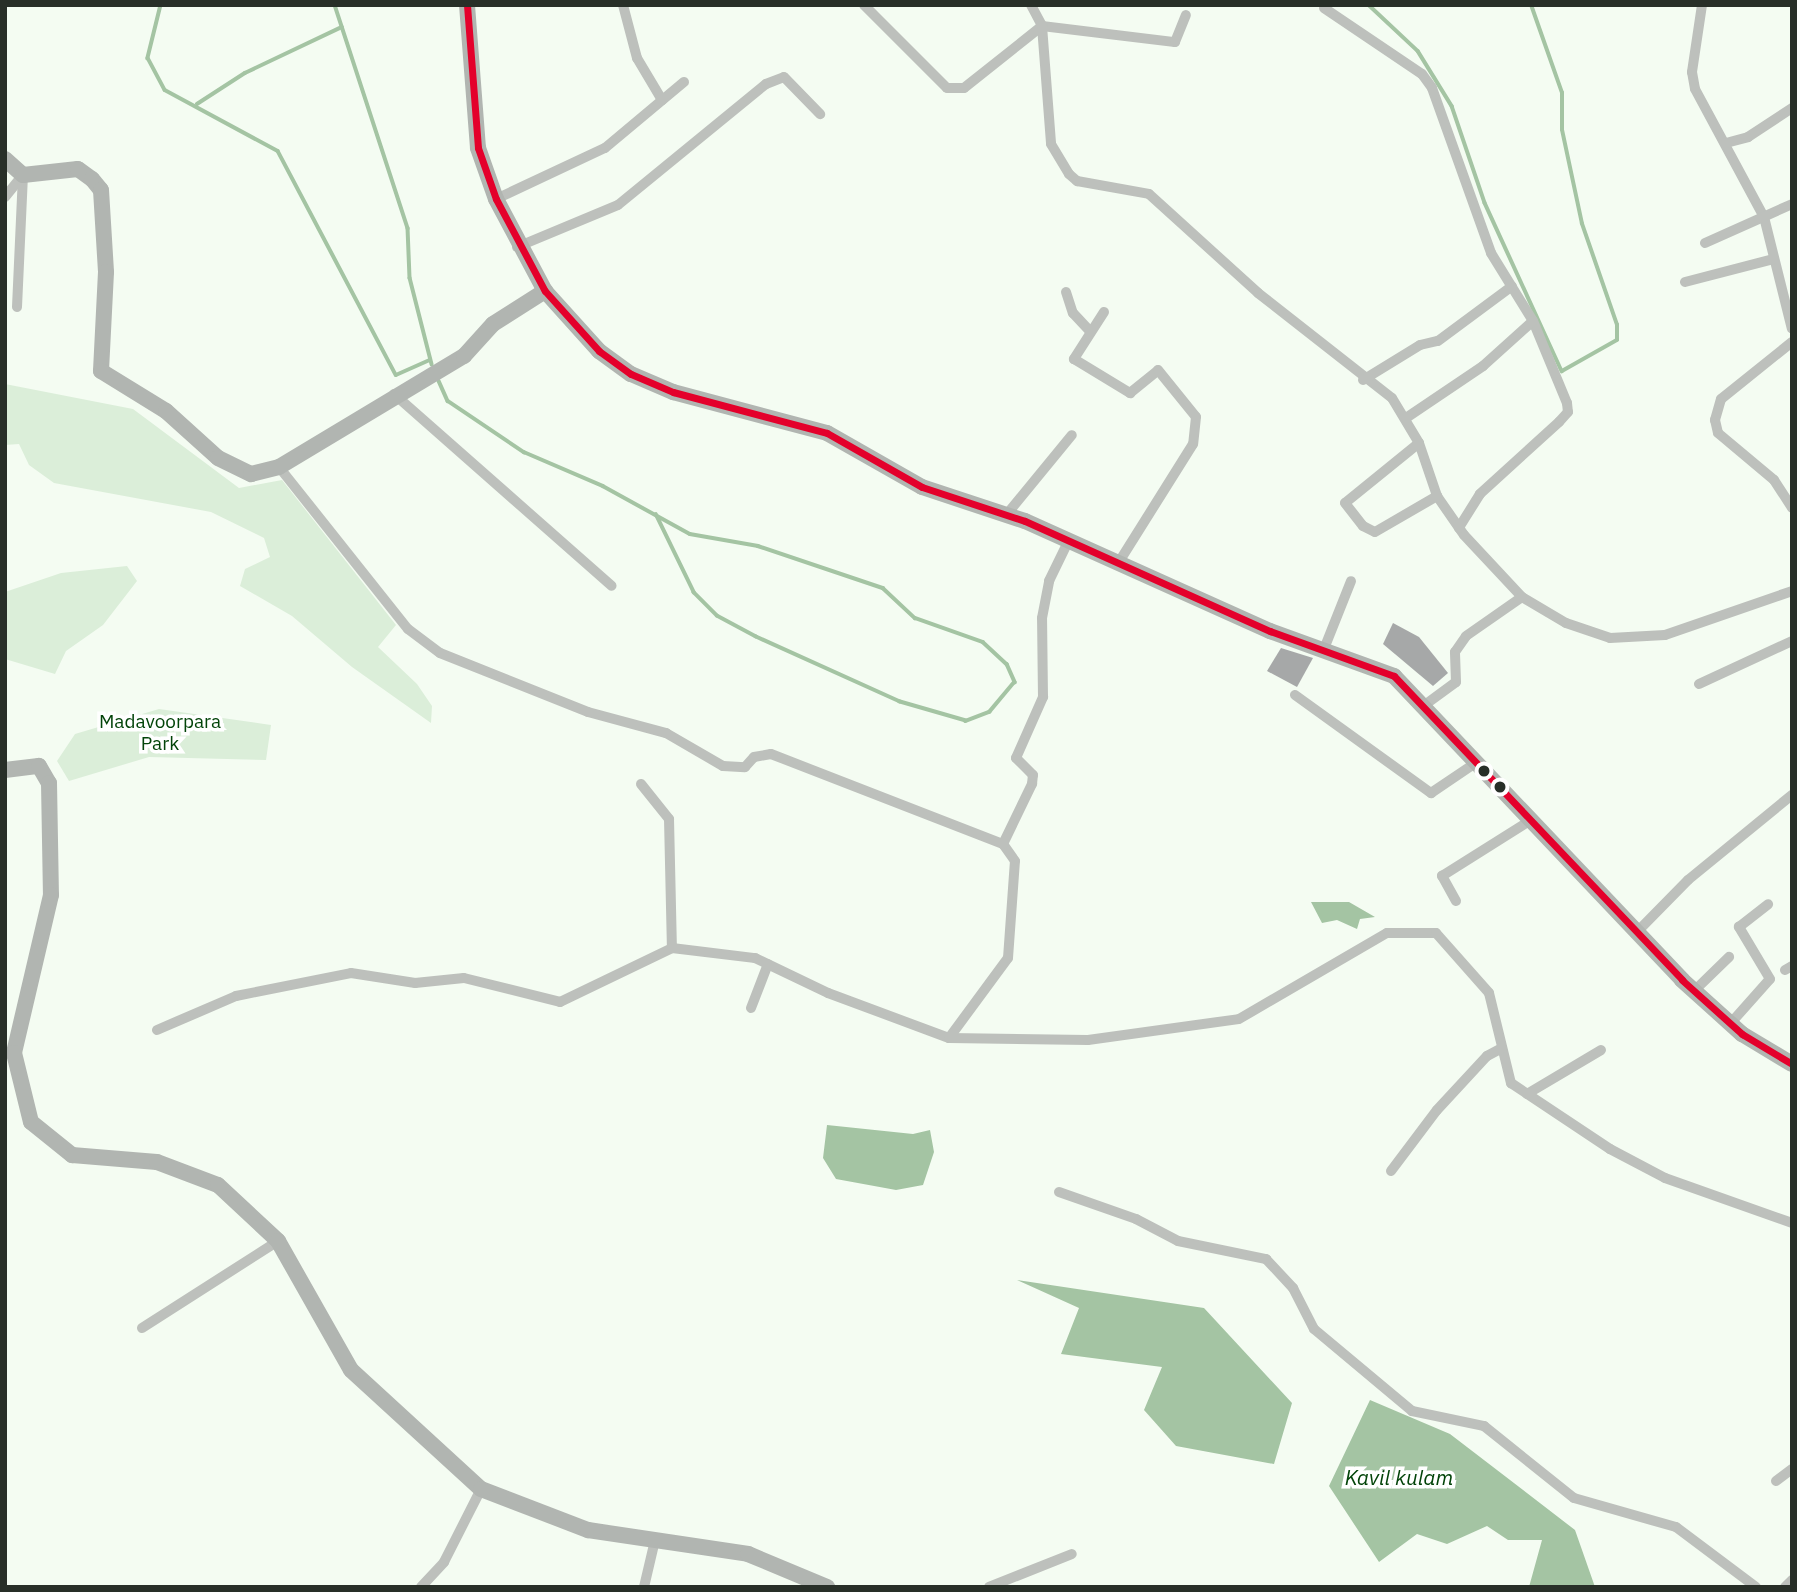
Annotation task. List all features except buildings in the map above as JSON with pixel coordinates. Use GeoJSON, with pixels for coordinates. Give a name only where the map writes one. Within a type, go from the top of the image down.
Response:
{"type":"FeatureCollection","features":[{"type":"Feature","properties":{"kind":"main road"},"geometry":{"type":"LineString","coordinates":[[467,5],[478,148],[496,199],[517,247],[545,291],[599,351],[631,374],[673,393],[827,433],[922,487],[1007,514],[1117,565],[1394,676],[1474,764],[1694,991],[1730,1024],[1792,1064]]}},
{"type":"Feature","properties":{"kind":"main road"},"geometry":{"type":"LineString","coordinates":[[11,168],[78,169],[101,190],[106,272],[101,371],[166,411],[233,468],[264,474],[279,467],[394,394],[464,356],[493,324],[545,291]]}},
{"type":"Feature","properties":{"kind":"main road"},"geometry":{"type":"LineString","coordinates":[[5,770],[39,766],[49,783],[51,895],[14,1053],[31,1122],[72,1155],[157,1162],[218,1185],[278,1241],[351,1370],[481,1489],[588,1530],[748,1554],[827,1587]]}},
{"type":"Feature","properties":{"kind":"street"},"geometry":{"type":"LineString","coordinates":[[624,5],[636,58],[662,100]]}},
{"type":"Feature","properties":{"kind":"street"},"geometry":{"type":"LineString","coordinates":[[864,5],[947,88],[964,88],[1042,26],[1175,42],[1186,15]]}},
{"type":"Feature","properties":{"kind":"street"},"geometry":{"type":"LineString","coordinates":[[1031,5],[1042,26],[1051,144],[1069,174],[1077,181],[1149,194],[1363,380],[1392,398],[1419,443],[1437,496],[1459,528],[1522,597],[1566,623],[1610,638],[1665,635],[1792,590]]}},
{"type":"Feature","properties":{"kind":"street"},"geometry":{"type":"LineString","coordinates":[[1702,5],[1692,72],[1710,125],[1726,143],[1764,217],[1792,329]]}},
{"type":"Feature","properties":{"kind":"street"},"geometry":{"type":"LineString","coordinates":[[1324,8],[1427,81],[1491,253],[1533,321],[1568,412],[1480,494],[1459,528]]}},
{"type":"Feature","properties":{"kind":"street"},"geometry":{"type":"LineString","coordinates":[[517,247],[618,205],[766,84],[784,77],[820,114]]}},
{"type":"Feature","properties":{"kind":"street"},"geometry":{"type":"LineString","coordinates":[[496,199],[605,148],[684,82]]}},
{"type":"Feature","properties":{"kind":"street"},"geometry":{"type":"LineString","coordinates":[[1726,143],[1748,137],[1792,108]]}},
{"type":"Feature","properties":{"kind":"street"},"geometry":{"type":"LineString","coordinates":[[5,197],[11,168]]}},
{"type":"Feature","properties":{"kind":"street"},"geometry":{"type":"LineString","coordinates":[[11,168],[17,307]]}},
{"type":"Feature","properties":{"kind":"street"},"geometry":{"type":"LineString","coordinates":[[1705,243],[1792,204]]}},
{"type":"Feature","properties":{"kind":"street"},"geometry":{"type":"LineString","coordinates":[[1685,282],[1774,259]]}},
{"type":"Feature","properties":{"kind":"street"},"geometry":{"type":"LineString","coordinates":[[1363,380],[1420,345],[1438,341],[1512,286]]}},
{"type":"Feature","properties":{"kind":"street"},"geometry":{"type":"LineString","coordinates":[[1066,292],[1073,313],[1090,331]]}},
{"type":"Feature","properties":{"kind":"street"},"geometry":{"type":"LineString","coordinates":[[1104,312],[1073,354],[1076,361],[1130,393],[1158,370],[1196,417],[1193,444],[1117,565]]}},
{"type":"Feature","properties":{"kind":"street"},"geometry":{"type":"LineString","coordinates":[[1406,418],[1483,366],[1533,321]]}},
{"type":"Feature","properties":{"kind":"street"},"geometry":{"type":"LineString","coordinates":[[1792,342],[1721,399],[1715,420],[1718,433],[1774,481],[1792,508]]}},
{"type":"Feature","properties":{"kind":"street"},"geometry":{"type":"LineString","coordinates":[[394,394],[612,586]]}},
{"type":"Feature","properties":{"kind":"street"},"geometry":{"type":"LineString","coordinates":[[1007,514],[1072,435]]}},
{"type":"Feature","properties":{"kind":"street"},"geometry":{"type":"LineString","coordinates":[[1419,443],[1345,503],[1363,526],[1375,532],[1437,496]]}},
{"type":"Feature","properties":{"kind":"street"},"geometry":{"type":"LineString","coordinates":[[279,467],[408,629],[440,653],[588,712],[666,733],[723,766],[745,766],[754,757],[771,754],[1003,844],[1015,861],[1008,958],[949,1038]]}},
{"type":"Feature","properties":{"kind":"street"},"geometry":{"type":"LineString","coordinates":[[1003,844],[1032,784],[1033,775],[1016,758],[1043,697],[1042,618],[1049,581],[1067,544]]}},
{"type":"Feature","properties":{"kind":"street"},"geometry":{"type":"LineString","coordinates":[[1324,649],[1351,581]]}},
{"type":"Feature","properties":{"kind":"street"},"geometry":{"type":"LineString","coordinates":[[1422,707],[1456,682],[1455,652],[1466,636],[1522,597]]}},
{"type":"Feature","properties":{"kind":"street"},"geometry":{"type":"LineString","coordinates":[[1699,684],[1792,641]]}},
{"type":"Feature","properties":{"kind":"street"},"geometry":{"type":"LineString","coordinates":[[1295,695],[1431,793],[1474,764]]}},
{"type":"Feature","properties":{"kind":"street"},"geometry":{"type":"LineString","coordinates":[[641,784],[669,819],[672,948]]}},
{"type":"Feature","properties":{"kind":"street"},"geometry":{"type":"LineString","coordinates":[[1635,933],[1688,880],[1792,795]]}},
{"type":"Feature","properties":{"kind":"street"},"geometry":{"type":"LineString","coordinates":[[1456,901],[1442,876],[1531,820]]}},
{"type":"Feature","properties":{"kind":"street"},"geometry":{"type":"LineString","coordinates":[[1730,1024],[1769,979],[1740,928],[1768,904]]}},
{"type":"Feature","properties":{"kind":"street"},"geometry":{"type":"LineString","coordinates":[[157,1030],[236,996],[351,973],[415,983],[464,978],[560,1002],[672,948],[755,958],[949,1038],[1088,1040],[1239,1019],[1387,933],[1436,933],[1489,993],[1511,1083],[1665,1178],[1792,1223]]}},
{"type":"Feature","properties":{"kind":"street"},"geometry":{"type":"LineString","coordinates":[[1694,991],[1730,957]]}},
{"type":"Feature","properties":{"kind":"street"},"geometry":{"type":"LineString","coordinates":[[751,1009],[768,964]]}},
{"type":"Feature","properties":{"kind":"street"},"geometry":{"type":"LineString","coordinates":[[1391,1171],[1437,1110],[1486,1056],[1502,1048]]}},
{"type":"Feature","properties":{"kind":"street"},"geometry":{"type":"LineString","coordinates":[[1527,1094],[1601,1050]]}},
{"type":"Feature","properties":{"kind":"street"},"geometry":{"type":"LineString","coordinates":[[1059,1192],[1136,1219],[1178,1241],[1266,1259],[1293,1288],[1314,1329],[1412,1411],[1484,1426],[1574,1498],[1676,1527],[1756,1587]]}},
{"type":"Feature","properties":{"kind":"street"},"geometry":{"type":"LineString","coordinates":[[142,1328],[278,1241]]}},
{"type":"Feature","properties":{"kind":"street"},"geometry":{"type":"LineString","coordinates":[[1776,1482],[1792,1469]]}},
{"type":"Feature","properties":{"kind":"street"},"geometry":{"type":"LineString","coordinates":[[421,1587],[444,1562],[481,1489]]}},
{"type":"Feature","properties":{"kind":"street"},"geometry":{"type":"LineString","coordinates":[[644,1587],[654,1540]]}},
{"type":"Feature","properties":{"kind":"street"},"geometry":{"type":"LineString","coordinates":[[989,1587],[1072,1554]]}},
{"type":"Feature","properties":{"kind":"street"},"geometry":{"type":"LineString","coordinates":[[1785,1587],[1792,1580]]}},
{"type":"Feature","properties":{"kind":"green space"},"geometry":{"type":"Polygon","coordinates":[[[5,384],[133,409],[239,488],[282,480],[396,625],[378,647],[417,684],[432,706],[431,723],[352,667],[292,616],[240,586],[245,569],[270,557],[264,538],[211,512],[54,483],[29,465],[19,444],[5,445],[5,384]]]}},
{"type":"Feature","properties":{"kind":"green space"},"geometry":{"type":"Polygon","coordinates":[[[127,566],[137,581],[103,625],[66,651],[55,674],[5,659],[5,592],[61,573],[127,566]]]}},
{"type":"Feature","properties":{"kind":"green space","name":"Madavoorpara Park"},"geometry":{"type":"Polygon","coordinates":[[[159,709],[271,725],[266,760],[149,757],[69,781],[57,761],[75,734],[159,709]]]}},
{"type":"Feature","properties":{"kind":"water"},"geometry":{"type":"Polygon","coordinates":[[[1311,902],[1349,902],[1375,917],[1360,919],[1357,929],[1337,920],[1322,923],[1311,902]]]}},
{"type":"Feature","properties":{"kind":"water"},"geometry":{"type":"Polygon","coordinates":[[[827,1125],[913,1134],[930,1130],[934,1152],[923,1185],[896,1190],[836,1179],[823,1158],[827,1125]]]}},
{"type":"Feature","properties":{"kind":"water"},"geometry":{"type":"Polygon","coordinates":[[[1017,1280],[1204,1308],[1292,1403],[1274,1464],[1176,1446],[1144,1410],[1162,1367],[1061,1354],[1079,1308],[1017,1280]]]}},
{"type":"Feature","properties":{"kind":"water","name":"Kavil kulam"},"geometry":{"type":"Polygon","coordinates":[[[1370,1400],[1450,1434],[1575,1530],[1595,1587],[1529,1587],[1542,1540],[1508,1540],[1487,1526],[1447,1544],[1417,1534],[1379,1562],[1329,1486],[1370,1400]]]}},
{"type":"Feature","properties":{"kind":"waterway"},"geometry":{"type":"LineString","coordinates":[[161,5],[148,58],[165,90],[278,151],[396,375],[430,360]]}},
{"type":"Feature","properties":{"kind":"waterway"},"geometry":{"type":"LineString","coordinates":[[335,5],[408,228],[410,278],[432,364]]}},
{"type":"Feature","properties":{"kind":"waterway"},"geometry":{"type":"LineString","coordinates":[[1369,5],[1418,51],[1452,106],[1485,203],[1562,371],[1617,340],[1617,325],[1582,224],[1562,130],[1562,93],[1531,5]]}},
{"type":"Feature","properties":{"kind":"waterway"},"geometry":{"type":"LineString","coordinates":[[197,104],[245,73],[342,27]]}},
{"type":"Feature","properties":{"kind":"waterway"},"geometry":{"type":"LineString","coordinates":[[439,381],[448,401],[524,452],[603,486],[690,534],[758,546],[883,588],[915,618],[983,642],[1007,664],[1015,682],[990,712],[966,721],[900,702],[756,637],[717,616],[694,593],[656,515]]}},
{"type":"Feature","properties":{"kind":"transit line"},"geometry":{"type":"LineString","coordinates":[[467,5],[478,148],[496,199],[545,291],[599,351],[631,374],[673,392],[827,433],[922,487],[1025,521],[1270,631],[1394,676],[1682,980],[1742,1034],[1792,1064]]}}]}
